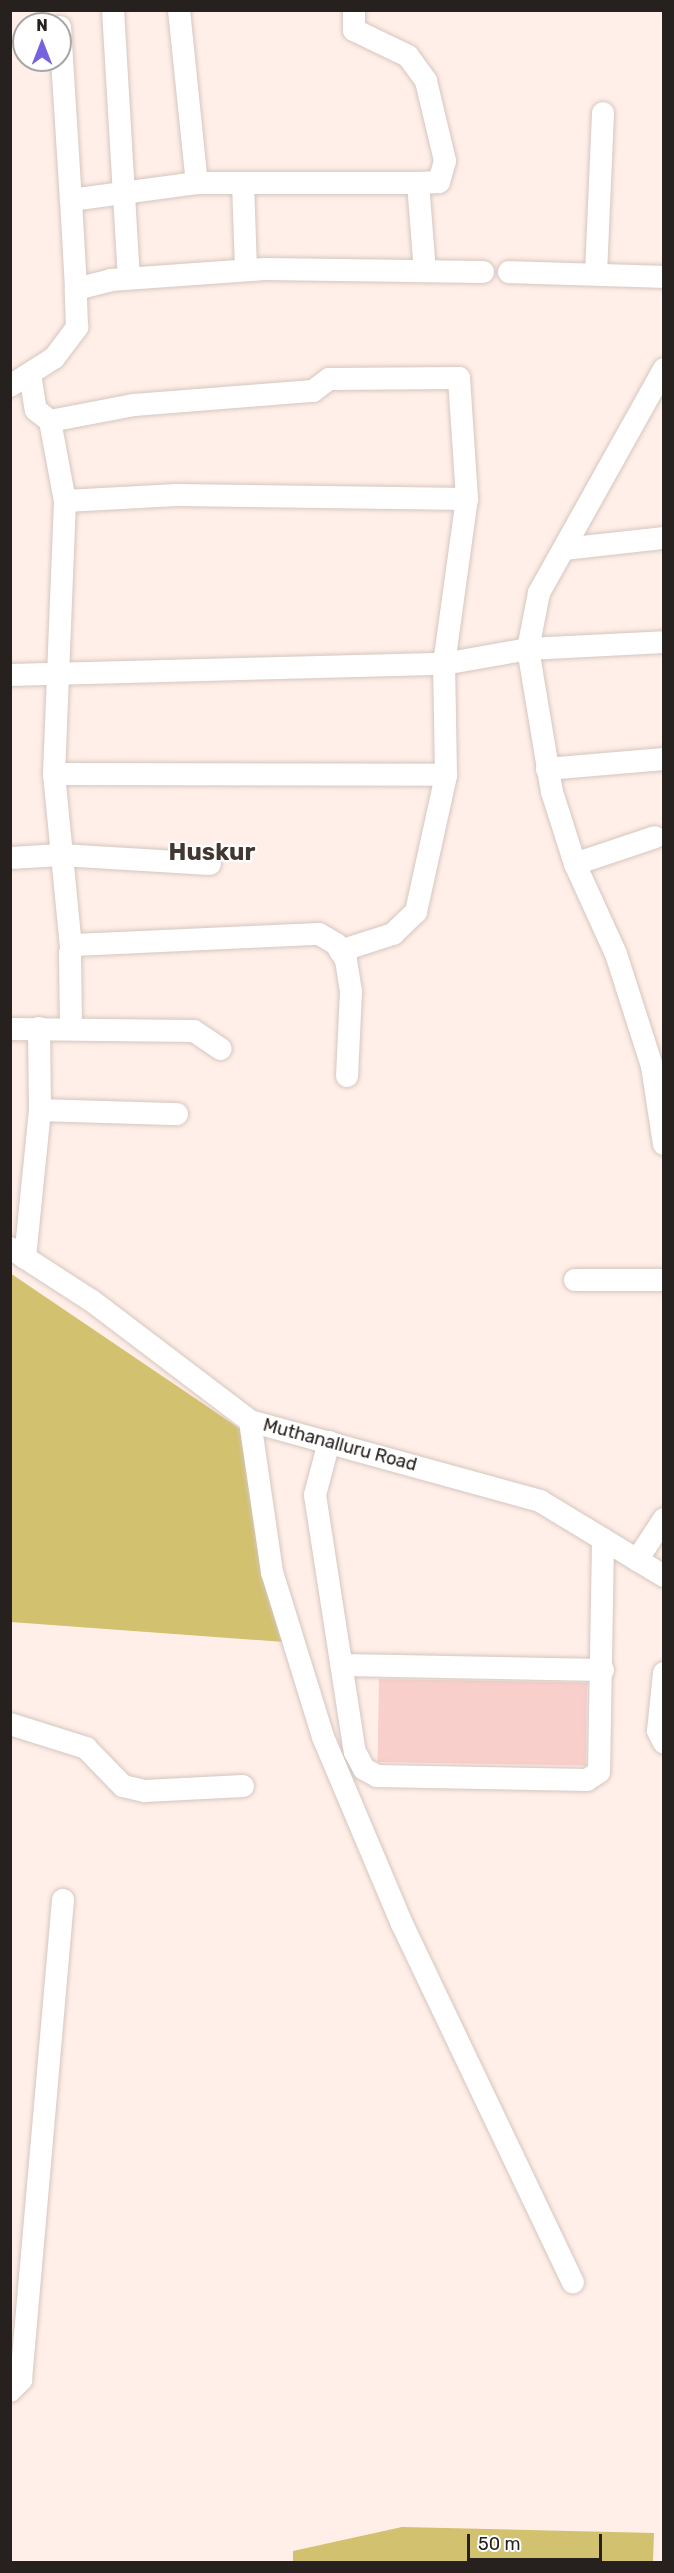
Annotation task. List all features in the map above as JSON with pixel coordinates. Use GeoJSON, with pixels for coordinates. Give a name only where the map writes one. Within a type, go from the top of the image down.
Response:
{"type":"FeatureCollection","features":[{"type":"Feature","properties":{"kind":"street"},"geometry":{"type":"LineString","coordinates":[[113,10],[122,192],[129,279]]}},
{"type":"Feature","properties":{"kind":"street"},"geometry":{"type":"LineString","coordinates":[[179,10],[197,183]]}},
{"type":"Feature","properties":{"kind":"street"},"geometry":{"type":"LineString","coordinates":[[71,200],[197,183],[439,182],[445,161],[426,81],[408,56],[354,30],[354,10]]}},
{"type":"Feature","properties":{"kind":"street"},"geometry":{"type":"LineString","coordinates":[[10,386],[54,358],[77,327],[63,72]]}},
{"type":"Feature","properties":{"kind":"street"},"geometry":{"type":"LineString","coordinates":[[596,274],[603,113]]}},
{"type":"Feature","properties":{"kind":"street"},"geometry":{"type":"LineString","coordinates":[[243,183],[246,270]]}},
{"type":"Feature","properties":{"kind":"street"},"geometry":{"type":"LineString","coordinates":[[418,183],[425,271]]}},
{"type":"Feature","properties":{"kind":"street"},"geometry":{"type":"LineString","coordinates":[[76,289],[129,279],[246,270],[483,272]]}},
{"type":"Feature","properties":{"kind":"street"},"geometry":{"type":"LineString","coordinates":[[510,272],[663,277]]}},
{"type":"Feature","properties":{"kind":"street"},"geometry":{"type":"LineString","coordinates":[[663,369],[539,593],[528,649],[547,769],[575,864],[616,954],[645,1044],[663,1144]]}},
{"type":"Feature","properties":{"kind":"street"},"geometry":{"type":"LineString","coordinates":[[30,374],[36,410],[50,421],[65,501],[55,676],[54,774],[70,948],[71,1026]]}},
{"type":"Feature","properties":{"kind":"street"},"geometry":{"type":"LineString","coordinates":[[50,421],[158,402],[313,391],[329,379],[450,376],[463,385],[467,499],[444,664],[446,775],[416,912],[393,934],[340,951]]}},
{"type":"Feature","properties":{"kind":"street"},"geometry":{"type":"LineString","coordinates":[[65,501],[177,495],[467,499]]}},
{"type":"Feature","properties":{"kind":"street"},"geometry":{"type":"LineString","coordinates":[[564,549],[663,538]]}},
{"type":"Feature","properties":{"kind":"street"},"geometry":{"type":"LineString","coordinates":[[10,675],[55,676],[444,664],[528,649],[663,642]]}},
{"type":"Feature","properties":{"kind":"street"},"geometry":{"type":"LineString","coordinates":[[547,769],[663,759]]}},
{"type":"Feature","properties":{"kind":"street"},"geometry":{"type":"LineString","coordinates":[[54,774],[446,775]]}},
{"type":"Feature","properties":{"kind":"street"},"geometry":{"type":"LineString","coordinates":[[575,864],[655,837]]}},
{"type":"Feature","properties":{"kind":"street"},"geometry":{"type":"LineString","coordinates":[[10,858],[61,855],[210,864]]}},
{"type":"Feature","properties":{"kind":"street"},"geometry":{"type":"LineString","coordinates":[[70,948],[286,932],[319,934],[340,951],[351,992],[347,1076]]}},
{"type":"Feature","properties":{"kind":"street"},"geometry":{"type":"LineString","coordinates":[[10,1029],[71,1026],[194,1031],[221,1048]]}},
{"type":"Feature","properties":{"kind":"street"},"geometry":{"type":"LineString","coordinates":[[18,1253],[40,1110],[39,1028]]}},
{"type":"Feature","properties":{"kind":"street"},"geometry":{"type":"LineString","coordinates":[[40,1110],[177,1114]]}},
{"type":"Feature","properties":{"kind":"street","name":"Muthanalluru Road"},"geometry":{"type":"LineString","coordinates":[[18,1253],[92,1301],[250,1420],[540,1501],[663,1576]]}},
{"type":"Feature","properties":{"kind":"street"},"geometry":{"type":"LineString","coordinates":[[575,1280],[663,1280]]}},
{"type":"Feature","properties":{"kind":"street"},"geometry":{"type":"LineString","coordinates":[[250,1420],[272,1572],[323,1737],[402,1924],[573,2282]]}},
{"type":"Feature","properties":{"kind":"street"},"geometry":{"type":"LineString","coordinates":[[329,1442],[315,1495],[355,1752],[364,1769],[388,1777],[587,1780],[599,1772],[603,1751],[603,1539]]}},
{"type":"Feature","properties":{"kind":"street"},"geometry":{"type":"LineString","coordinates":[[637,1560],[663,1519]]}},
{"type":"Feature","properties":{"kind":"street"},"geometry":{"type":"LineString","coordinates":[[342,1665],[603,1670]]}},
{"type":"Feature","properties":{"kind":"street"},"geometry":{"type":"LineString","coordinates":[[663,1673],[658,1731],[663,1743]]}},
{"type":"Feature","properties":{"kind":"street"},"geometry":{"type":"LineString","coordinates":[[10,1724],[86,1748],[123,1786],[145,1791],[243,1786]]}},
{"type":"Feature","properties":{"kind":"street"},"geometry":{"type":"LineString","coordinates":[[10,2391],[21,2380],[63,1900]]}},
{"type":"Feature","properties":{"kind":"shaded area"},"geometry":{"type":"Polygon","coordinates":[[[10,1273],[242,1430],[285,1642],[11,1622],[10,1273]]]}},
{"type":"Feature","properties":{"kind":"shaded area"},"geometry":{"type":"Polygon","coordinates":[[[402,2527],[654,2533],[653,2562],[293,2562],[293,2551],[402,2527]]]}},
{"type":"Feature","properties":{"kind":"building"},"geometry":{"type":"Polygon","coordinates":[[[379,1679],[587,1683],[586,1766],[378,1762],[379,1679]]]}},
{"type":"Feature","properties":{"kind":"district","name":"Huskur"},"geometry":{"type":"Point","coordinates":[212,853]}}]}
